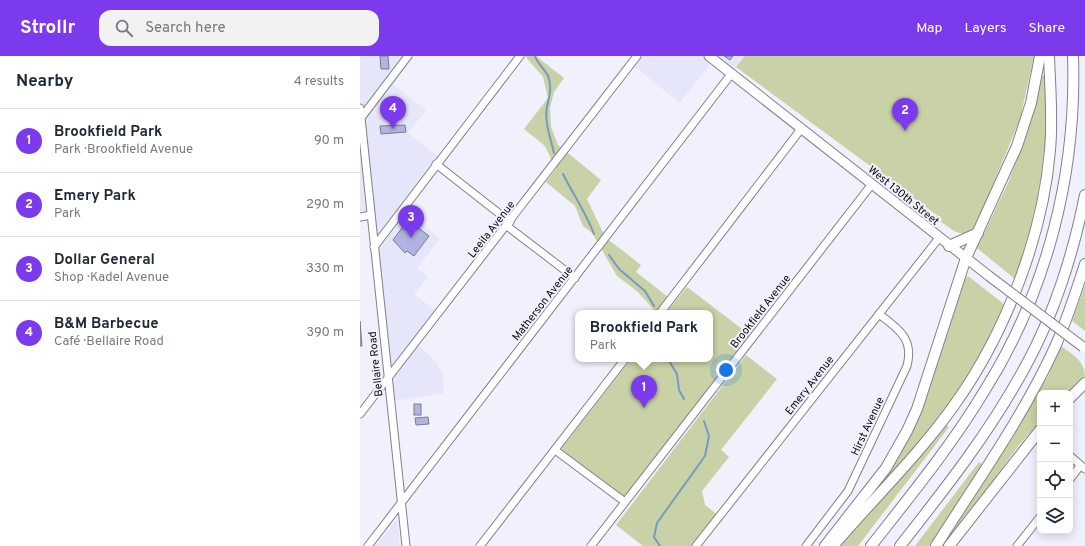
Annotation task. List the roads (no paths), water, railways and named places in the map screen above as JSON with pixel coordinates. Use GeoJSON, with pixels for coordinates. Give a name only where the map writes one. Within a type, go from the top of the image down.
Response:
{"type":"FeatureCollection","features":[{"type":"Feature","properties":{"kind":"highway"},"geometry":{"type":"LineString","coordinates":[[825,546],[882,474],[907,431],[919,402],[966,258],[1018,146],[1031,102],[1040,56]]}},
{"type":"Feature","properties":{"kind":"highway"},"geometry":{"type":"LineString","coordinates":[[833,546],[927,439],[955,404],[980,364],[1008,309],[1029,249],[1047,176],[1050,148],[1049,56]]}},
{"type":"Feature","properties":{"kind":"highway"},"geometry":{"type":"LineString","coordinates":[[871,546],[924,478],[972,412],[997,370],[1021,323],[1043,267],[1062,197],[1071,123],[1073,56]]}},
{"type":"Feature","properties":{"kind":"highway"},"geometry":{"type":"LineString","coordinates":[[900,546],[989,428],[1025,368],[1044,329],[1063,278],[1078,227],[1085,195]]}},
{"type":"Feature","properties":{"kind":"highway"},"geometry":{"type":"LineString","coordinates":[[949,246],[978,233]]}},
{"type":"Feature","properties":{"kind":"highway"},"geometry":{"type":"LineString","coordinates":[[936,546],[1021,411],[1044,369],[1066,321],[1085,264]]}},
{"type":"Feature","properties":{"kind":"highway"},"geometry":{"type":"LineString","coordinates":[[1073,395],[1085,383]]}},
{"type":"Feature","properties":{"kind":"highway"},"geometry":{"type":"LineString","coordinates":[[949,546],[1037,434]]}},
{"type":"Feature","properties":{"kind":"main road","name":"West 130th Street"},"geometry":{"type":"LineString","coordinates":[[709,56],[949,246],[1084,348]]}},
{"type":"Feature","properties":{"kind":"street"},"geometry":{"type":"LineString","coordinates":[[361,118],[408,56]]}},
{"type":"Feature","properties":{"kind":"street"},"geometry":{"type":"LineString","coordinates":[[374,247],[520,56]]}},
{"type":"Feature","properties":{"kind":"street","name":"Leeila Avenue"},"geometry":{"type":"LineString","coordinates":[[360,414],[509,224],[637,56]]}},
{"type":"Feature","properties":{"kind":"street","name":"Matherson Avenue"},"geometry":{"type":"LineString","coordinates":[[368,546],[732,73]]}},
{"type":"Feature","properties":{"kind":"street","name":"Bellaire Road"},"geometry":{"type":"LineString","coordinates":[[360,108],[387,379],[406,546]]}},
{"type":"Feature","properties":{"kind":"street"},"geometry":{"type":"LineString","coordinates":[[662,310],[801,129]]}},
{"type":"Feature","properties":{"kind":"street"},"geometry":{"type":"LineString","coordinates":[[436,164],[575,278]]}},
{"type":"Feature","properties":{"kind":"street","name":"Brookfield Avenue"},"geometry":{"type":"LineString","coordinates":[[591,546],[872,184]]}},
{"type":"Feature","properties":{"kind":"street"},"geometry":{"type":"LineString","coordinates":[[360,217],[371,215]]}},
{"type":"Feature","properties":{"kind":"street","name":"Emery Avenue"},"geometry":{"type":"LineString","coordinates":[[696,546],[939,238]]}},
{"type":"Feature","properties":{"kind":"street","name":"Hirst Avenue"},"geometry":{"type":"LineString","coordinates":[[806,546],[851,486],[907,366],[909,358],[906,339],[900,330],[879,314]]}},
{"type":"Feature","properties":{"kind":"street"},"geometry":{"type":"LineString","coordinates":[[480,546],[623,362]]}},
{"type":"Feature","properties":{"kind":"street"},"geometry":{"type":"LineString","coordinates":[[555,450],[625,502]]}},
{"type":"Feature","properties":{"kind":"street"},"geometry":{"type":"LineString","coordinates":[[1073,459],[1082,468],[1073,476]]}},
{"type":"Feature","properties":{"kind":"street"},"geometry":{"type":"LineString","coordinates":[[1017,546],[1037,521]]}},
{"type":"Feature","properties":{"kind":"waterway"},"geometry":{"type":"LineString","coordinates":[[535,56],[547,74],[550,83],[546,119],[554,153]]}},
{"type":"Feature","properties":{"kind":"waterway"},"geometry":{"type":"LineString","coordinates":[[563,174],[594,234]]}},
{"type":"Feature","properties":{"kind":"waterway"},"geometry":{"type":"LineString","coordinates":[[609,255],[619,269],[645,291],[654,306]]}},
{"type":"Feature","properties":{"kind":"waterway"},"geometry":{"type":"LineString","coordinates":[[670,362],[677,374],[679,390],[684,399]]}},
{"type":"Feature","properties":{"kind":"waterway"},"geometry":{"type":"LineString","coordinates":[[660,546],[654,537],[657,523],[705,456],[709,436],[704,421]]}},
{"type":"Feature","properties":{"kind":"place","name":"B&M Barbecue"},"geometry":{"type":"Point","coordinates":[393,129]}},
{"type":"Feature","properties":{"kind":"place","name":"Emery Park"},"geometry":{"type":"Point","coordinates":[905,131]}},
{"type":"Feature","properties":{"kind":"place","name":"Dollar General"},"geometry":{"type":"Point","coordinates":[411,238]}},
{"type":"Feature","properties":{"kind":"place","name":"Brookfield Park"},"geometry":{"type":"Point","coordinates":[644,408]}}]}
